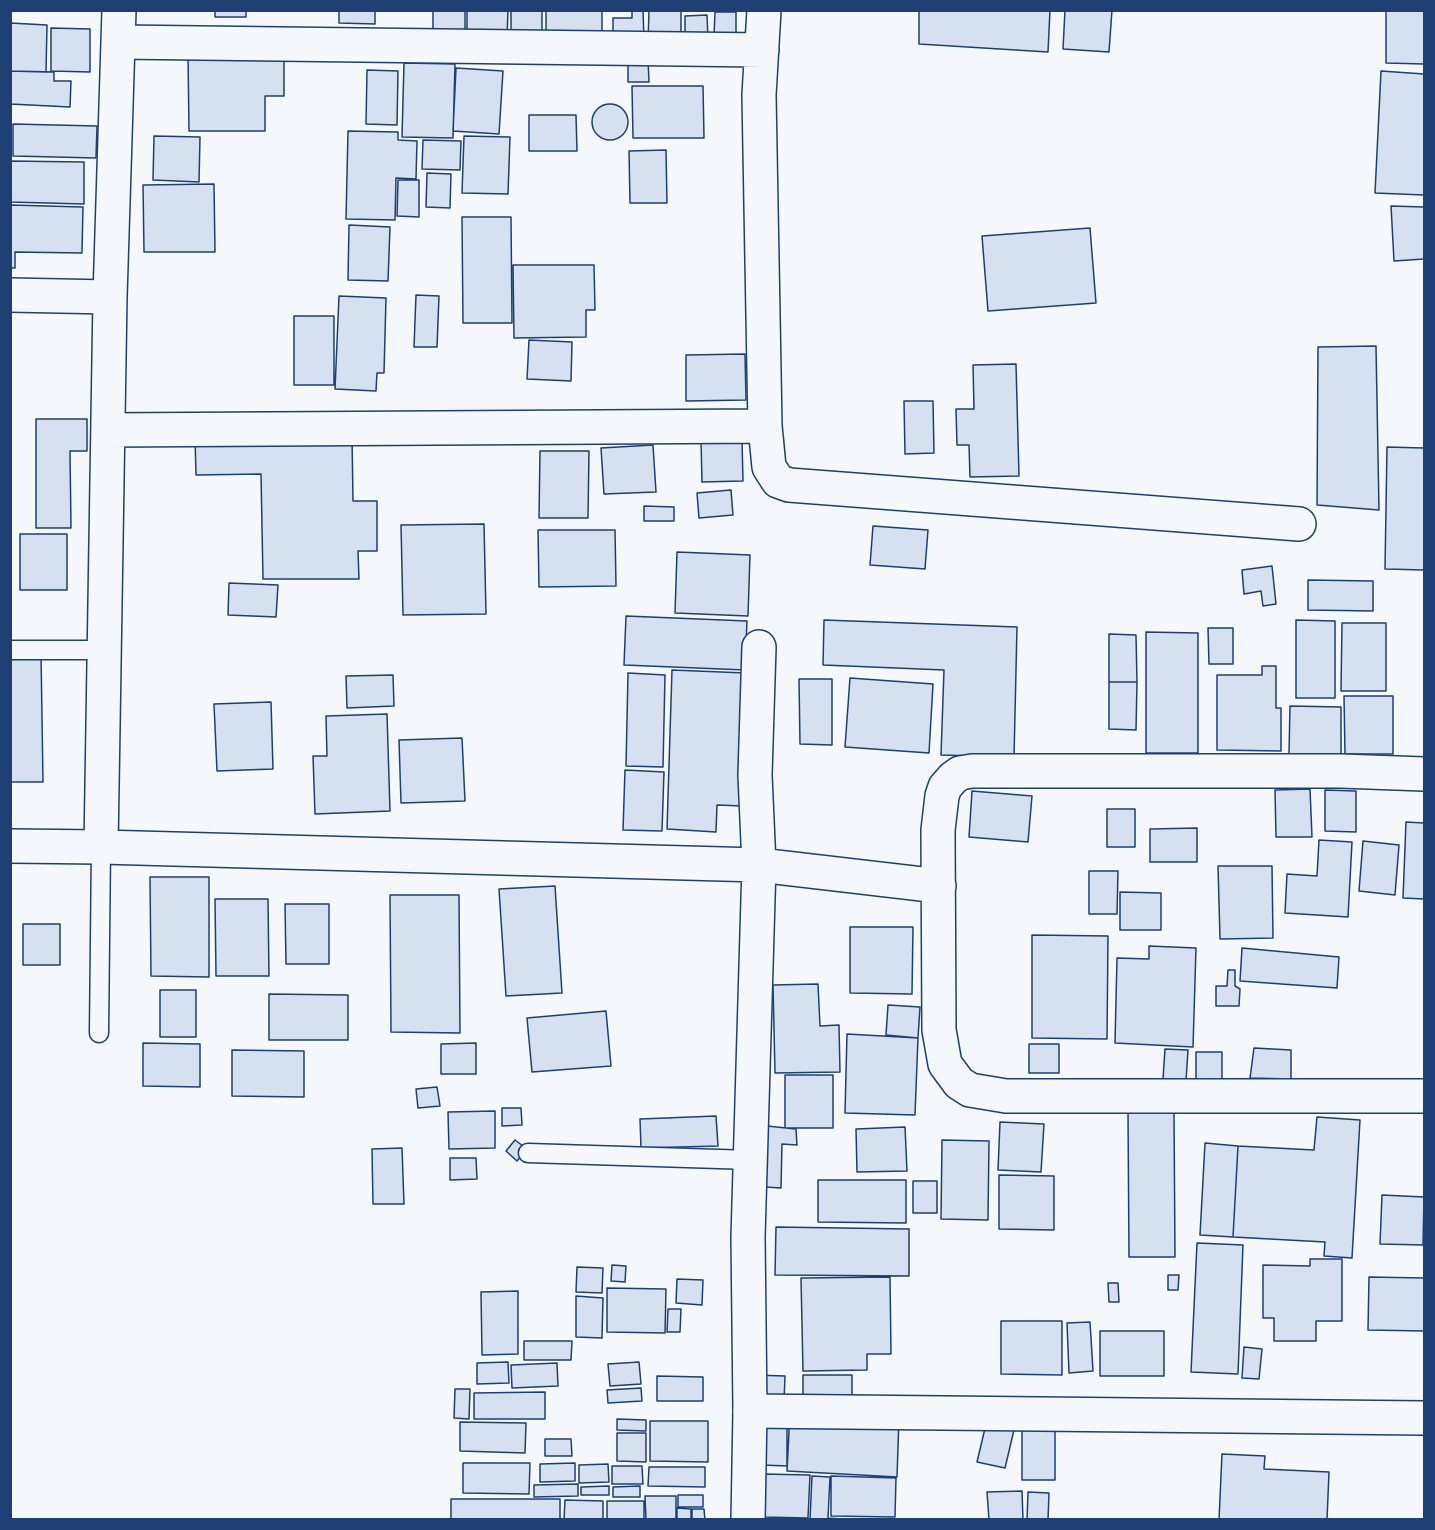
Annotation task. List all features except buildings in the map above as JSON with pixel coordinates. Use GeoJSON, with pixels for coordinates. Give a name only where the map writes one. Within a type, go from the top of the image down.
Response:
{"type":"FeatureCollection","features":[{"type":"Feature","properties":{"kind":"street"},"geometry":{"type":"LineString","coordinates":[[765,10],[759,95],[765,426],[769,467],[778,481],[789,485],[1299,524]]}},
{"type":"Feature","properties":{"kind":"street"},"geometry":{"type":"LineString","coordinates":[[101,847],[110,297],[119,26],[762,50]]}},
{"type":"Feature","properties":{"kind":"street"},"geometry":{"type":"LineString","coordinates":[[10,295],[110,297]]}},
{"type":"Feature","properties":{"kind":"street"},"geometry":{"type":"LineString","coordinates":[[109,430],[765,426]]}},
{"type":"Feature","properties":{"kind":"street"},"geometry":{"type":"LineString","coordinates":[[748,1520],[750,1411],[748,1237],[759,865],[755,775],[759,646]]}},
{"type":"Feature","properties":{"kind":"street"},"geometry":{"type":"LineString","coordinates":[[1425,774],[1341,771],[972,771],[960,773],[945,787],[938,830],[939,1030],[945,1064],[959,1083],[970,1090],[1006,1096],[1425,1096]]}},
{"type":"Feature","properties":{"kind":"street"},"geometry":{"type":"LineString","coordinates":[[10,846],[759,865],[939,886]]}},
{"type":"Feature","properties":{"kind":"street"},"geometry":{"type":"LineString","coordinates":[[750,1411],[1425,1418]]}},
{"type":"Feature","properties":{"kind":"lane"},"geometry":{"type":"LineString","coordinates":[[10,650],[105,650]]}},
{"type":"Feature","properties":{"kind":"lane"},"geometry":{"type":"LineString","coordinates":[[99,1033],[101,847]]}},
{"type":"Feature","properties":{"kind":"lane"},"geometry":{"type":"LineString","coordinates":[[528,1153],[751,1160]]}}]}
